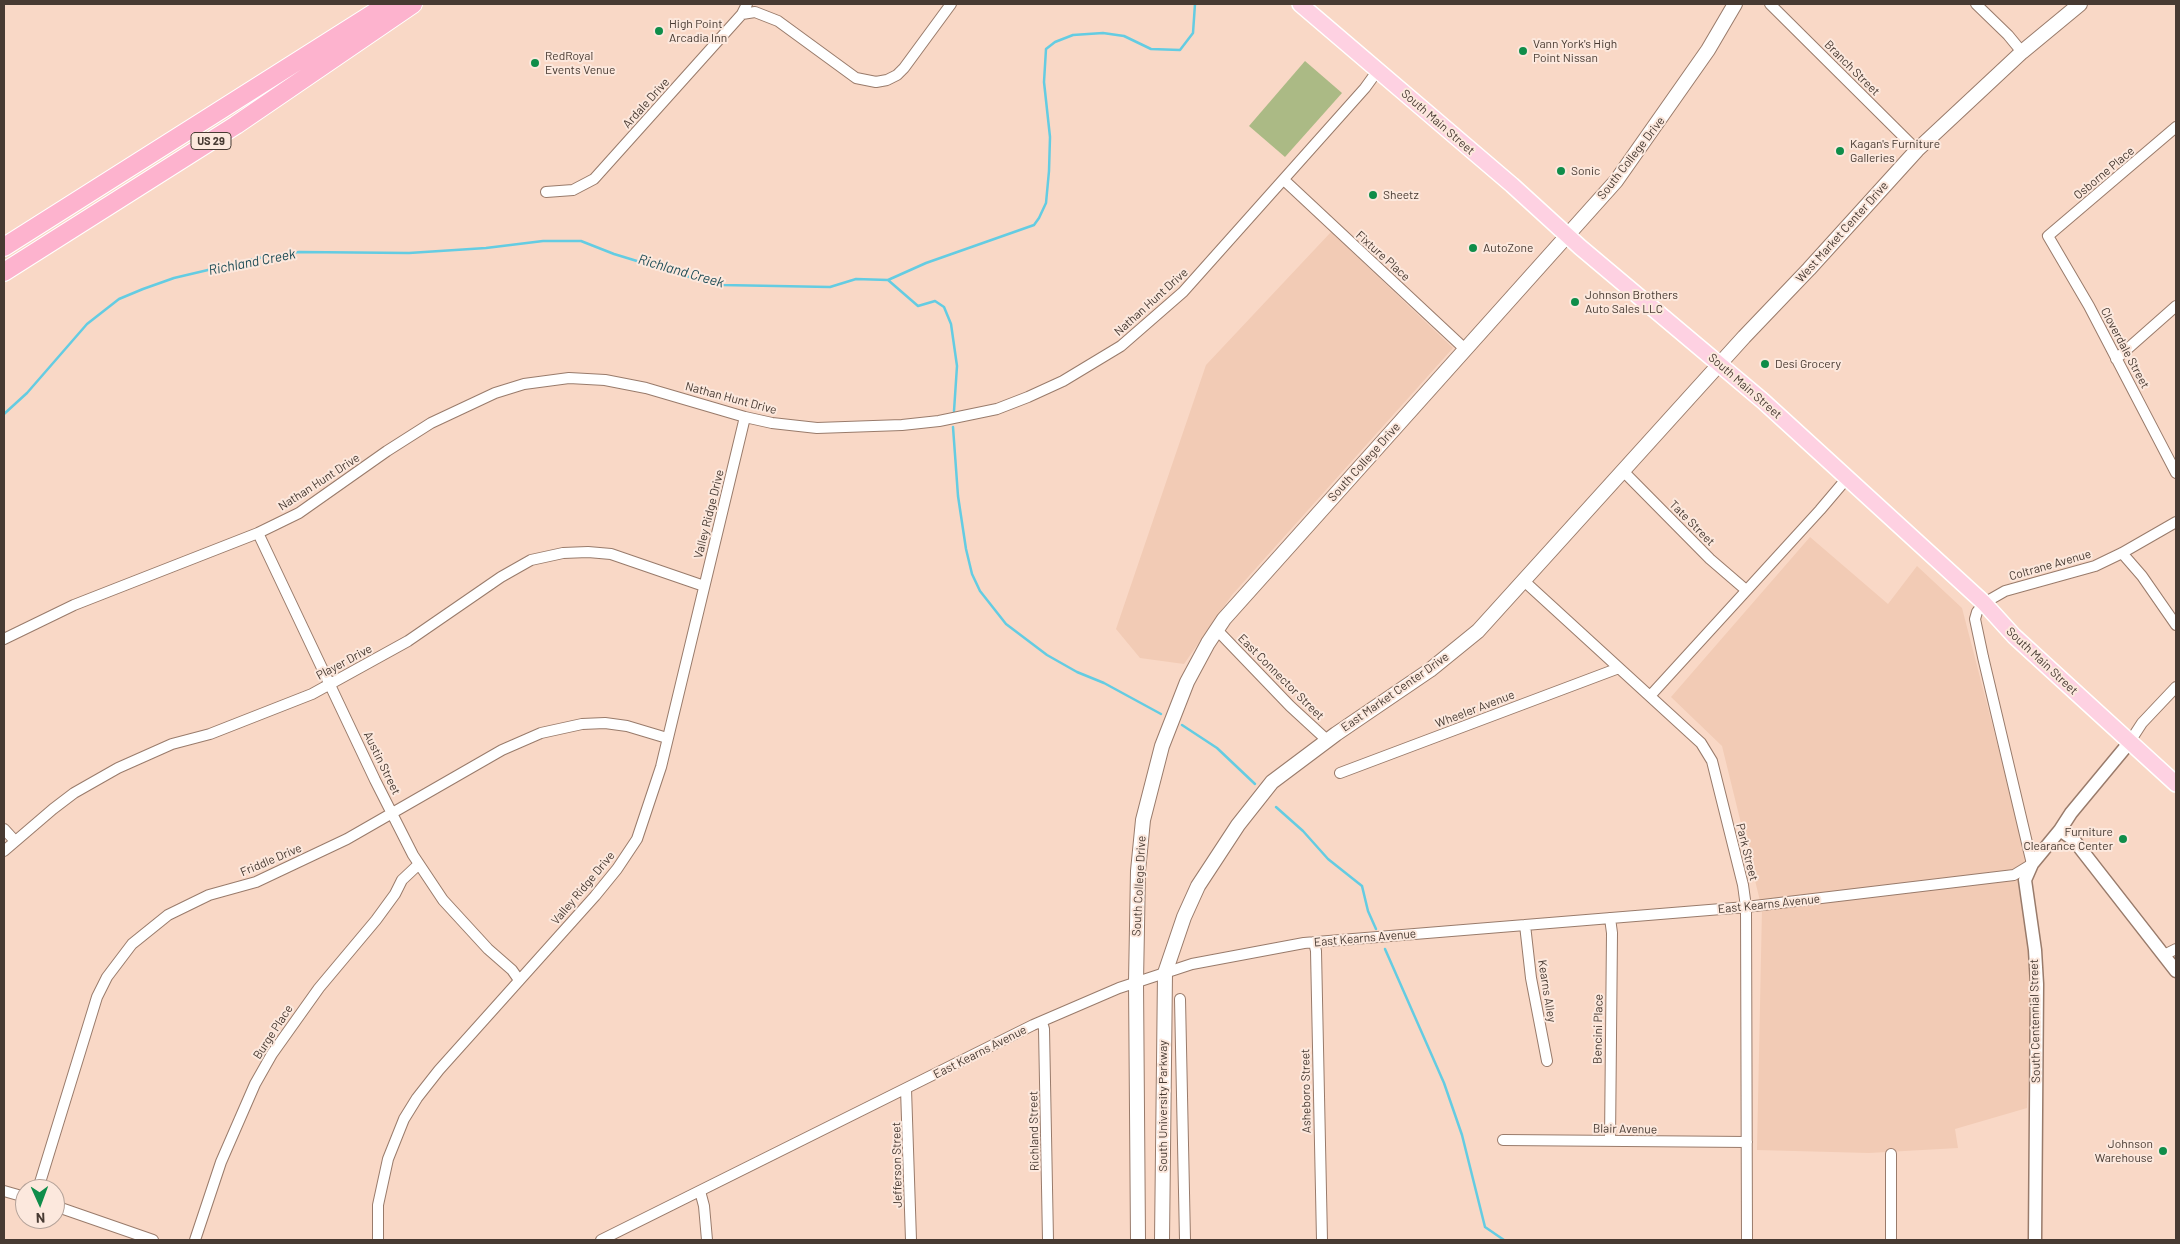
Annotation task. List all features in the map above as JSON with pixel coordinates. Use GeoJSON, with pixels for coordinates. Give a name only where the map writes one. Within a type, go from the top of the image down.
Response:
{"type":"FeatureCollection","features":[{"type":"Feature","properties":{"kind":"highway","name":"US 29"},"geometry":{"type":"LineString","coordinates":[[4,247],[388,4]]}},
{"type":"Feature","properties":{"kind":"highway","name":"US 29"},"geometry":{"type":"LineString","coordinates":[[4,272],[236,125],[413,4]]}},
{"type":"Feature","properties":{"kind":"main road","name":"South Main Street"},"geometry":{"type":"LineString","coordinates":[[1300,4],[1512,185],[1567,235],[1720,364],[1848,477],[1984,603],[2014,636],[2128,743],[2176,784]]}},
{"type":"Feature","properties":{"kind":"main road","name":"South College Drive"},"geometry":{"type":"LineString","coordinates":[[1136,982],[1138,871],[1143,820],[1162,746],[1187,682],[1208,643],[1224,618],[1254,584],[1616,181],[1708,50],[1735,4]]}},
{"type":"Feature","properties":{"kind":"main road","name":"West Market Center Drive"},"geometry":{"type":"LineString","coordinates":[[1720,364],[1917,150],[2022,52],[2080,4]]}},
{"type":"Feature","properties":{"kind":"main road","name":"East Market Center Drive"},"geometry":{"type":"LineString","coordinates":[[1165,973],[1184,917],[1198,886],[1238,825],[1272,782],[1430,670],[1478,631],[1720,364]]}},
{"type":"Feature","properties":{"kind":"main road","name":"South University Parkway"},"geometry":{"type":"LineString","coordinates":[[1162,1240],[1165,973]]}},
{"type":"Feature","properties":{"kind":"main road","name":"South University Parkway"},"geometry":{"type":"LineString","coordinates":[[1136,982],[1138,1240]]}},
{"type":"Feature","properties":{"kind":"street","name":"Ardale Drive"},"geometry":{"type":"LineString","coordinates":[[546,192],[573,190],[594,179],[742,14],[747,4]]}},
{"type":"Feature","properties":{"kind":"street"},"geometry":{"type":"LineString","coordinates":[[742,14],[755,12],[778,21],[856,78],[876,82],[892,78],[904,68],[951,4]]}},
{"type":"Feature","properties":{"kind":"street","name":"Branch Street"},"geometry":{"type":"LineString","coordinates":[[1770,4],[1917,150]]}},
{"type":"Feature","properties":{"kind":"street"},"geometry":{"type":"LineString","coordinates":[[1976,4],[2008,35],[2022,52]]}},
{"type":"Feature","properties":{"kind":"street","name":"Nathan Hunt Drive"},"geometry":{"type":"LineString","coordinates":[[4,640],[74,605],[258,533],[299,513],[387,451],[431,423],[495,393],[524,384],[569,378],[605,380],[646,388],[745,417],[772,423],[817,428],[902,425],[939,421],[997,409],[1054,385],[1113,351],[1150,322],[1196,279],[1365,88],[1378,70]]}},
{"type":"Feature","properties":{"kind":"street","name":"Osborne Place"},"geometry":{"type":"LineString","coordinates":[[2048,236],[2176,127]]}},
{"type":"Feature","properties":{"kind":"street","name":"Fixture Place"},"geometry":{"type":"LineString","coordinates":[[1284,180],[1292,190],[1466,350]]}},
{"type":"Feature","properties":{"kind":"street","name":"Cloverdale Street"},"geometry":{"type":"LineString","coordinates":[[2048,236],[2176,473]]}},
{"type":"Feature","properties":{"kind":"street"},"geometry":{"type":"LineString","coordinates":[[2116,359],[2176,306]]}},
{"type":"Feature","properties":{"kind":"street","name":"Valley Ridge Drive"},"geometry":{"type":"LineString","coordinates":[[378,1240],[378,1205],[382,1182],[394,1141],[404,1119],[417,1098],[439,1070],[595,896],[617,869],[636,838],[654,792],[745,417]]}},
{"type":"Feature","properties":{"kind":"street","name":"Tate Street"},"geometry":{"type":"LineString","coordinates":[[1623,472],[1710,560],[1746,590]]}},
{"type":"Feature","properties":{"kind":"street"},"geometry":{"type":"LineString","coordinates":[[1650,696],[1848,477]]}},
{"type":"Feature","properties":{"kind":"street","name":"Coltrane Avenue"},"geometry":{"type":"LineString","coordinates":[[1984,603],[2005,591],[2088,568],[2122,553],[2176,522]]}},
{"type":"Feature","properties":{"kind":"street","name":"Austin Street"},"geometry":{"type":"LineString","coordinates":[[258,533],[329,683],[419,864],[443,900],[488,949],[512,970],[519,980]]}},
{"type":"Feature","properties":{"kind":"street","name":"Player Drive"},"geometry":{"type":"LineString","coordinates":[[4,852],[74,792],[118,768],[172,744],[210,734],[312,694],[408,641],[530,560],[562,552],[611,554],[704,586]]}},
{"type":"Feature","properties":{"kind":"street"},"geometry":{"type":"LineString","coordinates":[[2122,553],[2142,576],[2176,625]]}},
{"type":"Feature","properties":{"kind":"street","name":"Park Street"},"geometry":{"type":"LineString","coordinates":[[1524,581],[1701,743],[1709,754],[1743,885],[1746,907],[1746,1240]]}},
{"type":"Feature","properties":{"kind":"street","name":"South Centennial Street"},"geometry":{"type":"LineString","coordinates":[[1984,603],[1977,612],[1975,620],[2032,864],[2025,880],[2035,950],[2037,984],[2035,1240]]}},
{"type":"Feature","properties":{"kind":"street","name":"East Connector Street"},"geometry":{"type":"LineString","coordinates":[[1217,630],[1290,706],[1328,741]]}},
{"type":"Feature","properties":{"kind":"street","name":"Wheeler Avenue"},"geometry":{"type":"LineString","coordinates":[[1340,773],[1619,668]]}},
{"type":"Feature","properties":{"kind":"street"},"geometry":{"type":"LineString","coordinates":[[2128,743],[2142,723],[2176,687]]}},
{"type":"Feature","properties":{"kind":"street","name":"Friddle Drive"},"geometry":{"type":"LineString","coordinates":[[41,1179],[97,996],[107,977],[132,944],[147,930],[182,907],[208,895],[256,882],[347,839],[502,750],[541,733],[562,727],[605,723],[627,726],[667,738]]}},
{"type":"Feature","properties":{"kind":"street","name":"East Kearns Avenue"},"geometry":{"type":"LineString","coordinates":[[602,1240],[1042,1022],[1085,1002],[1136,982],[1192,964],[1314,942],[1746,907],[2014,875],[2032,864],[2128,743]]}},
{"type":"Feature","properties":{"kind":"street"},"geometry":{"type":"LineString","coordinates":[[4,829],[15,841]]}},
{"type":"Feature","properties":{"kind":"street"},"geometry":{"type":"LineString","coordinates":[[2060,830],[2072,839],[2172,964]]}},
{"type":"Feature","properties":{"kind":"street","name":"Burge Place"},"geometry":{"type":"LineString","coordinates":[[195,1240],[221,1162],[256,1084],[272,1054],[314,995],[376,920],[395,894],[402,880],[419,864]]}},
{"type":"Feature","properties":{"kind":"street","name":"Bencini Place"},"geometry":{"type":"LineString","coordinates":[[1610,918],[1612,933],[1610,1141]]}},
{"type":"Feature","properties":{"kind":"street","name":"Kearns Alley"},"geometry":{"type":"LineString","coordinates":[[1525,925],[1531,978],[1547,1061]]}},
{"type":"Feature","properties":{"kind":"street","name":"Asheboro Street"},"geometry":{"type":"LineString","coordinates":[[1314,942],[1316,951],[1322,1240]]}},
{"type":"Feature","properties":{"kind":"street"},"geometry":{"type":"LineString","coordinates":[[2172,964],[2176,949]]}},
{"type":"Feature","properties":{"kind":"street"},"geometry":{"type":"LineString","coordinates":[[1180,999],[1185,1240]]}},
{"type":"Feature","properties":{"kind":"street","name":"Richland Street"},"geometry":{"type":"LineString","coordinates":[[1042,1022],[1044,1029],[1048,1240]]}},
{"type":"Feature","properties":{"kind":"street","name":"Jefferson Street"},"geometry":{"type":"LineString","coordinates":[[906,1089],[911,1240]]}},
{"type":"Feature","properties":{"kind":"street","name":"Blair Avenue"},"geometry":{"type":"LineString","coordinates":[[1503,1140],[1747,1142]]}},
{"type":"Feature","properties":{"kind":"street"},"geometry":{"type":"LineString","coordinates":[[1891,1154],[1891,1240]]}},
{"type":"Feature","properties":{"kind":"street"},"geometry":{"type":"LineString","coordinates":[[700,1191],[704,1206],[707,1240]]}},
{"type":"Feature","properties":{"kind":"street"},"geometry":{"type":"LineString","coordinates":[[65,1209],[153,1240]]}},
{"type":"Feature","properties":{"kind":"shaded area"},"geometry":{"type":"Polygon","coordinates":[[[1331,232],[1453,348],[1232,595],[1184,664],[1140,658],[1116,629],[1206,365],[1331,232]]]}},
{"type":"Feature","properties":{"kind":"shaded area"},"geometry":{"type":"Polygon","coordinates":[[[1810,537],[1888,604],[1917,566],[1962,608],[2026,854],[2020,882],[2029,953],[2031,1029],[2027,1108],[1955,1129],[1958,1148],[1869,1153],[1757,1150],[1762,909],[1722,746],[1671,697],[1810,537]]]}},
{"type":"Feature","properties":{"kind":"green space"},"geometry":{"type":"Polygon","coordinates":[[[1305,61],[1342,93],[1285,157],[1249,126],[1305,61]]]}},
{"type":"Feature","properties":{"kind":"waterway","name":"Richland Creek"},"geometry":{"type":"LineString","coordinates":[[4,414],[27,393],[87,324],[119,299],[174,278],[263,257],[299,252],[409,253],[486,248],[543,241],[581,241],[614,254],[722,285],[830,287],[856,279],[888,280],[926,263],[1034,225],[1039,218],[1046,203],[1049,171],[1050,137],[1044,82],[1046,49],[1055,42],[1073,35],[1103,33],[1124,36],[1151,49],[1180,50],[1193,33],[1195,4]]}},
{"type":"Feature","properties":{"kind":"waterway"},"geometry":{"type":"LineString","coordinates":[[888,280],[918,306],[935,301],[944,307],[951,324],[957,366],[954,411]]}},
{"type":"Feature","properties":{"kind":"waterway"},"geometry":{"type":"LineString","coordinates":[[953,427],[958,496],[966,549],[972,574],[980,591],[1006,624],[1047,655],[1161,714]]}},
{"type":"Feature","properties":{"kind":"waterway"},"geometry":{"type":"LineString","coordinates":[[1182,725],[1217,748],[1255,784]]}},
{"type":"Feature","properties":{"kind":"waterway"},"geometry":{"type":"LineString","coordinates":[[1276,807],[1303,831],[1328,859],[1362,886],[1368,911],[1376,929]]}},
{"type":"Feature","properties":{"kind":"waterway"},"geometry":{"type":"LineString","coordinates":[[1385,949],[1444,1083],[1462,1135],[1485,1227],[1504,1240]]}},
{"type":"Feature","properties":{"kind":"place","name":"High Point Arcadia Inn"},"geometry":{"type":"Point","coordinates":[659,31]}},
{"type":"Feature","properties":{"kind":"place","name":"Vann York's High Point Nissan"},"geometry":{"type":"Point","coordinates":[1523,51]}},
{"type":"Feature","properties":{"kind":"place","name":"RedRoyal Events Venue"},"geometry":{"type":"Point","coordinates":[535,63]}},
{"type":"Feature","properties":{"kind":"place","name":"Kagan's Furniture Galleries"},"geometry":{"type":"Point","coordinates":[1840,151]}},
{"type":"Feature","properties":{"kind":"place","name":"Sonic"},"geometry":{"type":"Point","coordinates":[1561,171]}},
{"type":"Feature","properties":{"kind":"place","name":"Sheetz"},"geometry":{"type":"Point","coordinates":[1373,195]}},
{"type":"Feature","properties":{"kind":"place","name":"AutoZone"},"geometry":{"type":"Point","coordinates":[1473,248]}},
{"type":"Feature","properties":{"kind":"place","name":"Johnson Brothers Auto Sales LLC"},"geometry":{"type":"Point","coordinates":[1575,302]}},
{"type":"Feature","properties":{"kind":"place","name":"Desi Grocery"},"geometry":{"type":"Point","coordinates":[1765,364]}},
{"type":"Feature","properties":{"kind":"place","name":"Furniture Clearance Center"},"geometry":{"type":"Point","coordinates":[2123,839]}},
{"type":"Feature","properties":{"kind":"place","name":"Johnson Warehouse"},"geometry":{"type":"Point","coordinates":[2163,1151]}}]}
